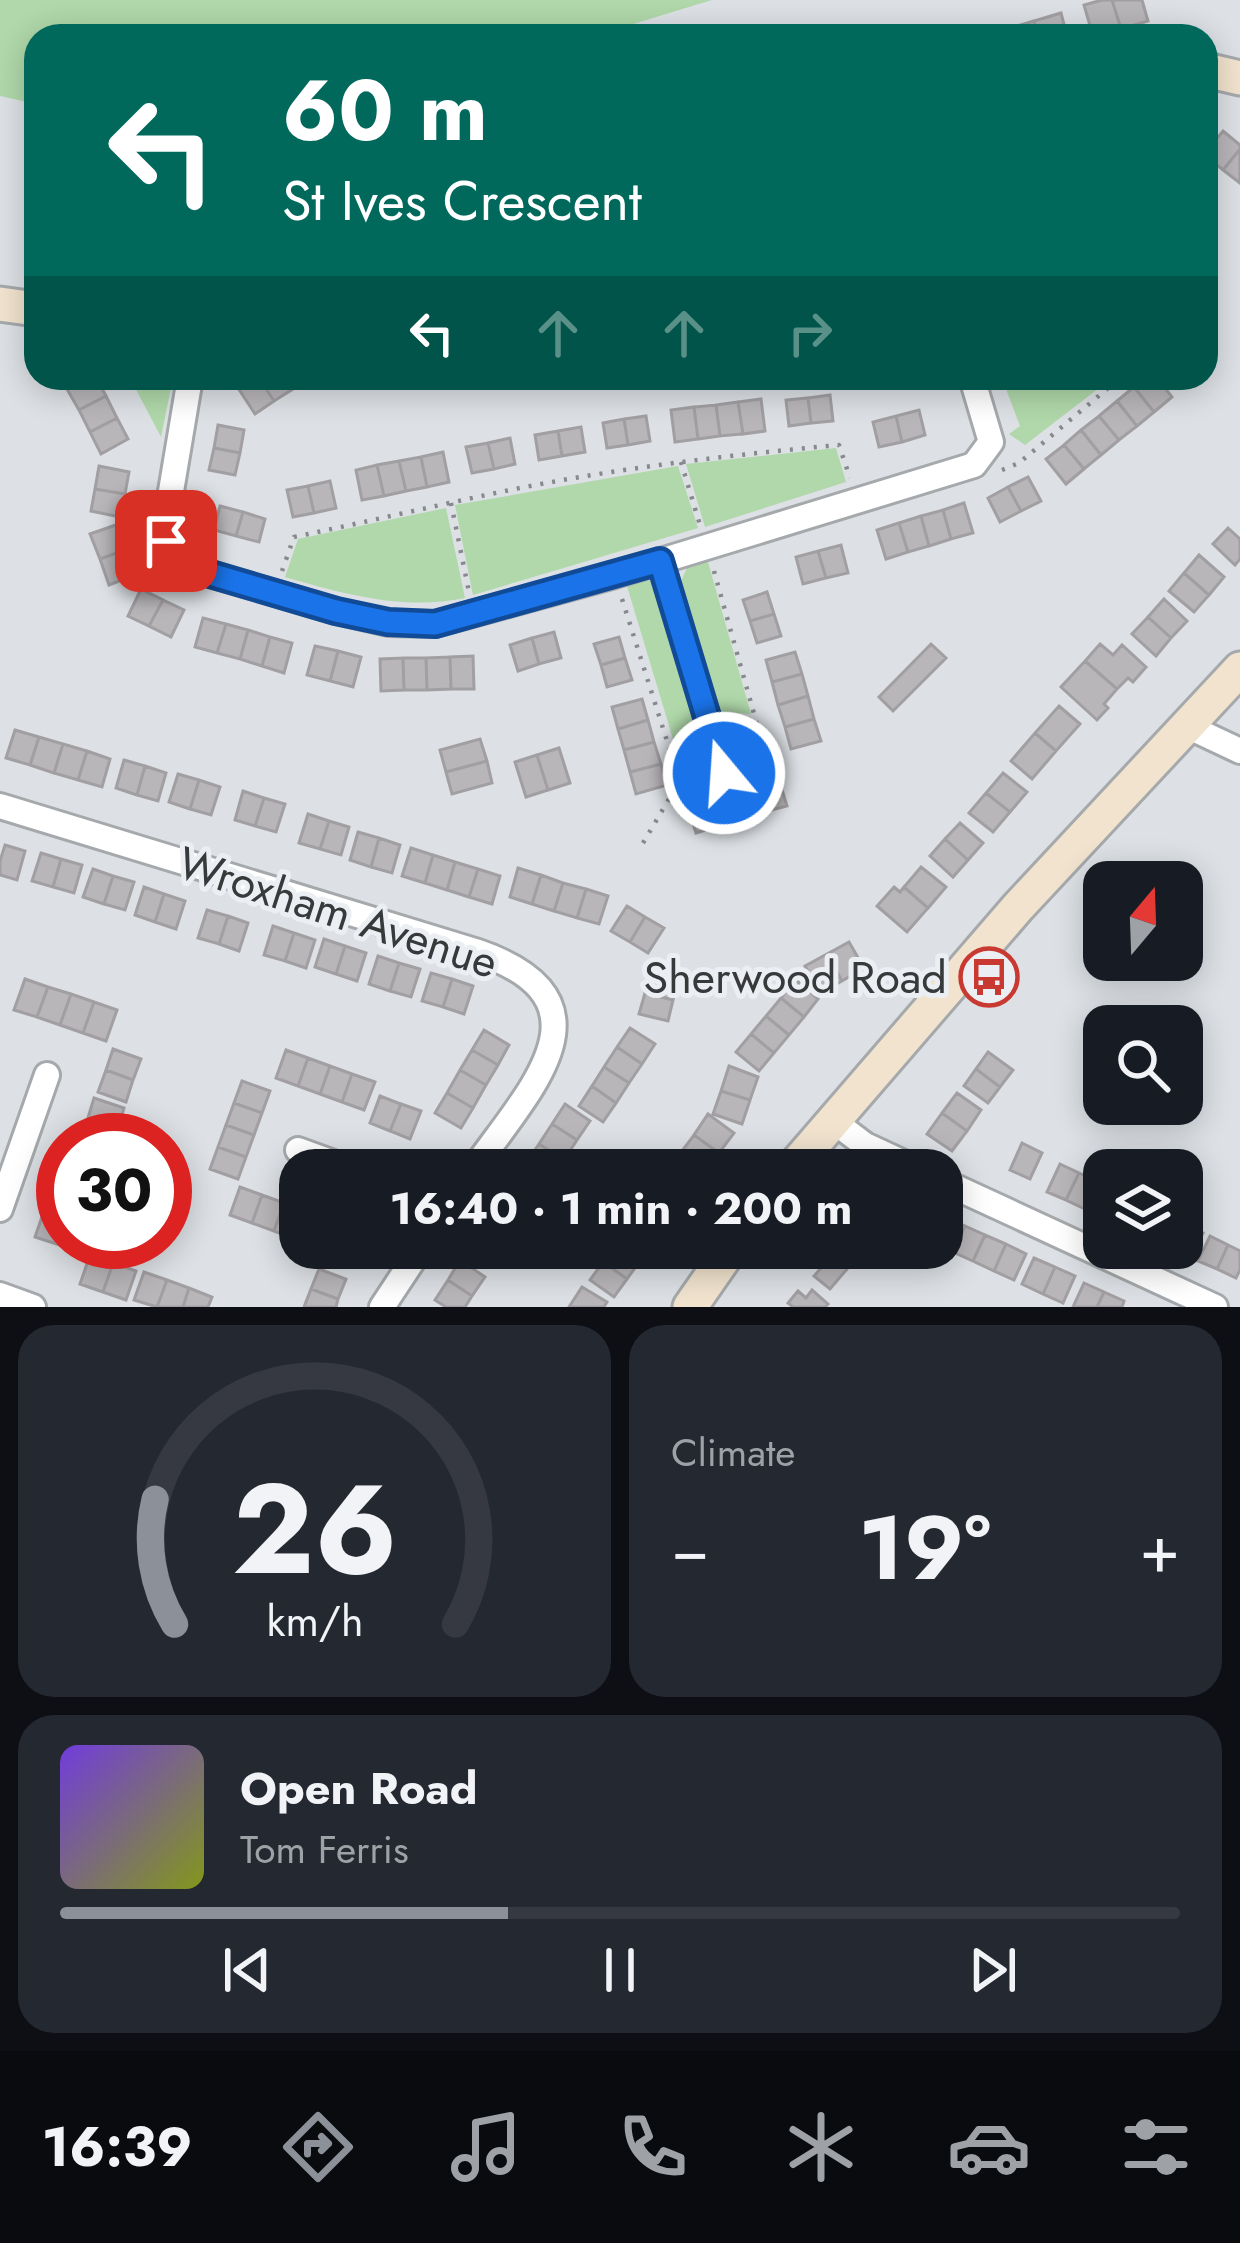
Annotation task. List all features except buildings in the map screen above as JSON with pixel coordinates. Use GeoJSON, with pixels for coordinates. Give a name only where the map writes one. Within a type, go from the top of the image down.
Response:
{"type":"FeatureCollection","features":[{"type":"Feature","properties":{"kind":"main road"},"geometry":{"type":"LineString","coordinates":[[808,1149],[1018,907],[1240,670]]}},
{"type":"Feature","properties":{"kind":"main road"},"geometry":{"type":"LineString","coordinates":[[690,1307],[716,1269]]}},
{"type":"Feature","properties":{"kind":"street"},"geometry":{"type":"LineString","coordinates":[[188,390],[166,521],[166,541],[176,556],[190,568],[336,611],[388,622],[435,624],[974,465],[991,442],[976,390]]}},
{"type":"Feature","properties":{"kind":"street"},"geometry":{"type":"LineString","coordinates":[[660,561],[724,773]]}},
{"type":"Feature","properties":{"kind":"street"},"geometry":{"type":"LineString","coordinates":[[1187,726],[1240,752]]}},
{"type":"Feature","properties":{"kind":"street","name":"Wroxham Avenue"},"geometry":{"type":"LineString","coordinates":[[0,806],[475,951],[527,975],[547,998],[554,1020],[553,1043],[547,1064],[488,1149]]}},
{"type":"Feature","properties":{"kind":"street"},"geometry":{"type":"LineString","coordinates":[[0,1209],[47,1075]]}},
{"type":"Feature","properties":{"kind":"street"},"geometry":{"type":"LineString","coordinates":[[832,1120],[874,1149]]}},
{"type":"Feature","properties":{"kind":"street"},"geometry":{"type":"LineString","coordinates":[[963,1190],[1215,1307]]}},
{"type":"Feature","properties":{"kind":"street"},"geometry":{"type":"LineString","coordinates":[[382,1307],[407,1269]]}},
{"type":"Feature","properties":{"kind":"street"},"geometry":{"type":"LineString","coordinates":[[0,1294],[33,1307]]}},
{"type":"Feature","properties":{"kind":"path"},"geometry":{"type":"LineString","coordinates":[[974,465],[977,477],[1019,463],[1106,390]]}},
{"type":"Feature","properties":{"kind":"path"},"geometry":{"type":"LineString","coordinates":[[274,591],[294,537],[681,462],[839,445],[857,501]]}},
{"type":"Feature","properties":{"kind":"path"},"geometry":{"type":"LineString","coordinates":[[681,462],[707,547]]}},
{"type":"Feature","properties":{"kind":"path"},"geometry":{"type":"LineString","coordinates":[[451,503],[474,614]]}},
{"type":"Feature","properties":{"kind":"path"},"geometry":{"type":"LineString","coordinates":[[643,843],[711,733]]}},
{"type":"Feature","properties":{"kind":"green space"},"geometry":{"type":"Polygon","coordinates":[[[0,0],[712,0],[633,24],[24,24],[24,101],[0,96],[0,0]]]}},
{"type":"Feature","properties":{"kind":"green space"},"geometry":{"type":"Polygon","coordinates":[[[136,390],[171,390],[161,437],[136,390]]]}},
{"type":"Feature","properties":{"kind":"green space"},"geometry":{"type":"Polygon","coordinates":[[[1006,390],[1096,390],[1025,445],[1009,434],[1020,426],[1006,390]]]}},
{"type":"Feature","properties":{"kind":"green space"},"geometry":{"type":"Polygon","coordinates":[[[836,448],[846,482],[705,527],[686,464],[836,448]]]}},
{"type":"Feature","properties":{"kind":"green space"},"geometry":{"type":"Polygon","coordinates":[[[678,466],[698,528],[473,595],[455,505],[678,466]]]}},
{"type":"Feature","properties":{"kind":"green space"},"geometry":{"type":"Polygon","coordinates":[[[446,508],[465,598],[397,602],[285,577],[298,539],[446,508]]]}},
{"type":"Feature","properties":{"kind":"green space"},"geometry":{"type":"Polygon","coordinates":[[[708,562],[751,714],[720,712],[681,590],[687,568],[708,562]]]}},
{"type":"Feature","properties":{"kind":"green space"},"geometry":{"type":"Polygon","coordinates":[[[654,582],[698,722],[684,731],[693,753],[682,769],[627,586],[654,582]]]}},
{"type":"Feature","properties":{"kind":"place","name":"Sherwood Road"},"geometry":{"type":"Point","coordinates":[989,977]}},
{"type":"Feature","properties":{"kind":"route"},"geometry":{"type":"LineString","coordinates":[[166,541],[190,568],[336,611],[388,622],[435,624],[660,561],[724,773]]}}]}
